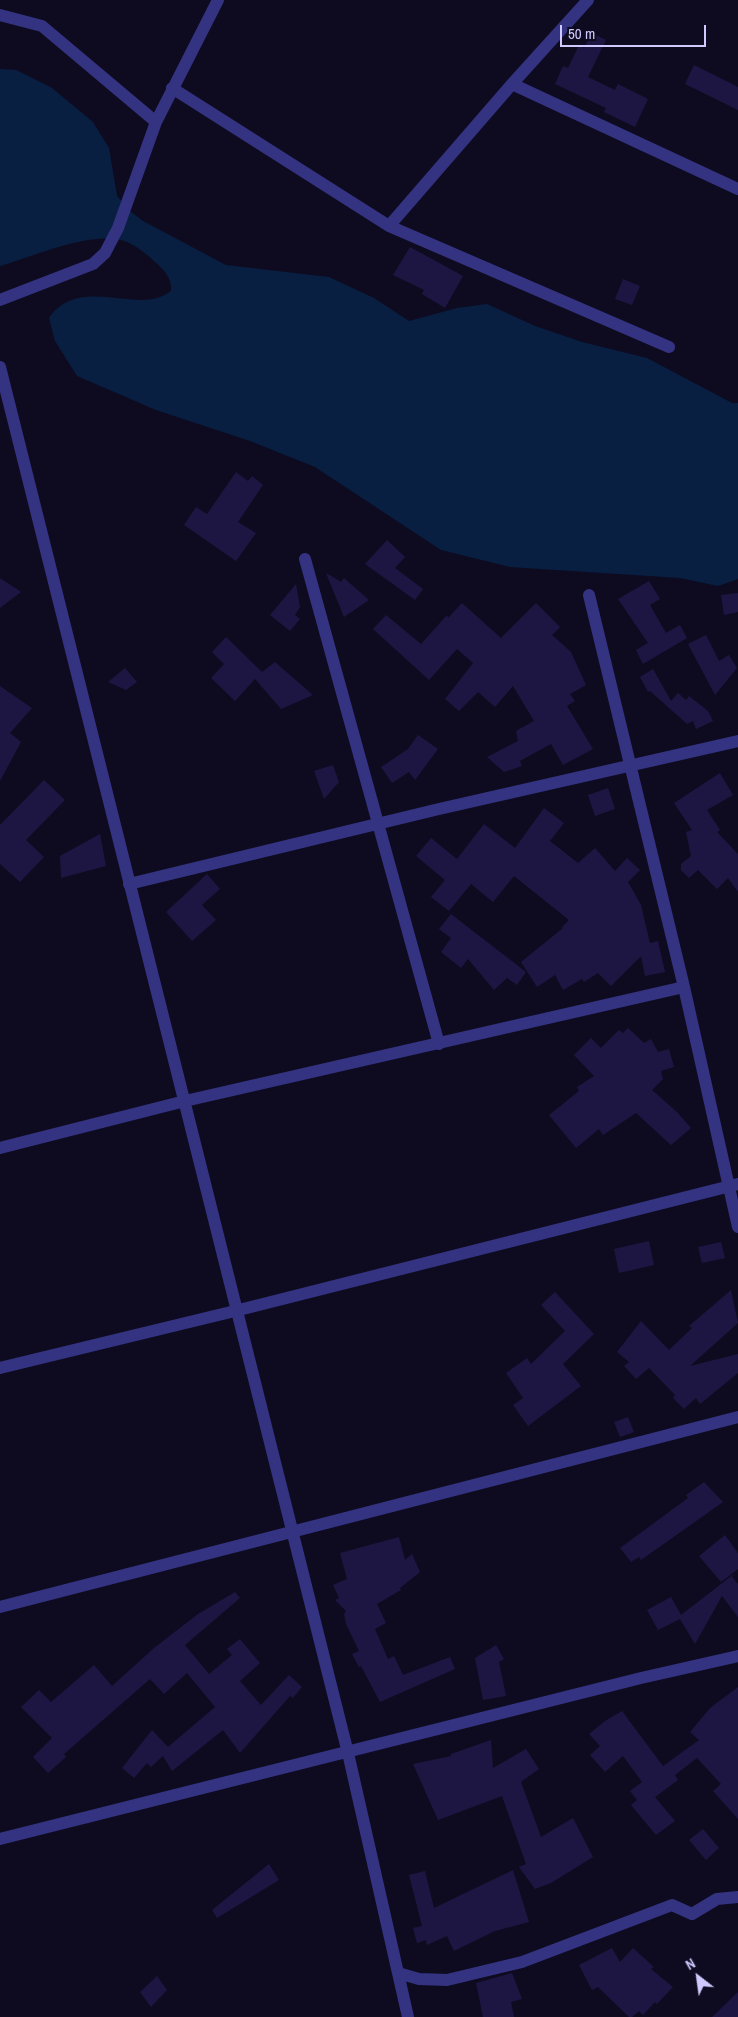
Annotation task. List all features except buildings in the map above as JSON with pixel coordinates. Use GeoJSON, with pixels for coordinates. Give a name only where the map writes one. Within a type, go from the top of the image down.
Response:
{"type":"FeatureCollection","features":[{"type":"Feature","properties":{"kind":"street"},"geometry":{"type":"LineString","coordinates":[[0,300],[93,264],[105,253],[118,228],[156,122],[218,0]]}},
{"type":"Feature","properties":{"kind":"street"},"geometry":{"type":"LineString","coordinates":[[389,226],[512,84],[588,0]]}},
{"type":"Feature","properties":{"kind":"street"},"geometry":{"type":"LineString","coordinates":[[0,15],[42,26],[156,122]]}},
{"type":"Feature","properties":{"kind":"street"},"geometry":{"type":"LineString","coordinates":[[512,84],[738,189]]}},
{"type":"Feature","properties":{"kind":"street"},"geometry":{"type":"LineString","coordinates":[[172,88],[389,226],[669,347]]}},
{"type":"Feature","properties":{"kind":"street"},"geometry":{"type":"LineString","coordinates":[[0,366],[348,1753],[408,2017]]}},
{"type":"Feature","properties":{"kind":"street"},"geometry":{"type":"LineString","coordinates":[[305,559],[439,1044]]}},
{"type":"Feature","properties":{"kind":"street"},"geometry":{"type":"LineString","coordinates":[[589,595],[733,1185],[738,1226]]}},
{"type":"Feature","properties":{"kind":"street"},"geometry":{"type":"LineString","coordinates":[[129,884],[738,741]]}},
{"type":"Feature","properties":{"kind":"street"},"geometry":{"type":"LineString","coordinates":[[0,1148],[185,1101],[684,986]]}},
{"type":"Feature","properties":{"kind":"street"},"geometry":{"type":"LineString","coordinates":[[0,1368],[733,1185]]}},
{"type":"Feature","properties":{"kind":"street"},"geometry":{"type":"LineString","coordinates":[[0,1607],[738,1417]]}},
{"type":"Feature","properties":{"kind":"street"},"geometry":{"type":"LineString","coordinates":[[0,1839],[641,1678],[738,1656]]}},
{"type":"Feature","properties":{"kind":"street"},"geometry":{"type":"LineString","coordinates":[[398,1973],[419,1979],[455,1978],[522,1962],[672,1904],[692,1914],[718,1899],[738,1897]]}},
{"type":"Feature","properties":{"kind":"water"},"geometry":{"type":"Polygon","coordinates":[[[0,69],[16,70],[52,88],[93,122],[109,148],[117,196],[130,211],[143,221],[226,265],[329,277],[374,298],[409,321],[457,308],[487,304],[535,326],[582,342],[647,358],[732,403],[738,403],[738,579],[718,586],[680,578],[510,567],[441,550],[315,467],[250,441],[156,410],[77,376],[55,341],[49,318],[62,305],[77,298],[143,300],[158,298],[171,291],[169,278],[147,255],[132,244],[116,239],[88,240],[73,243],[0,266],[0,69]]]}}]}
